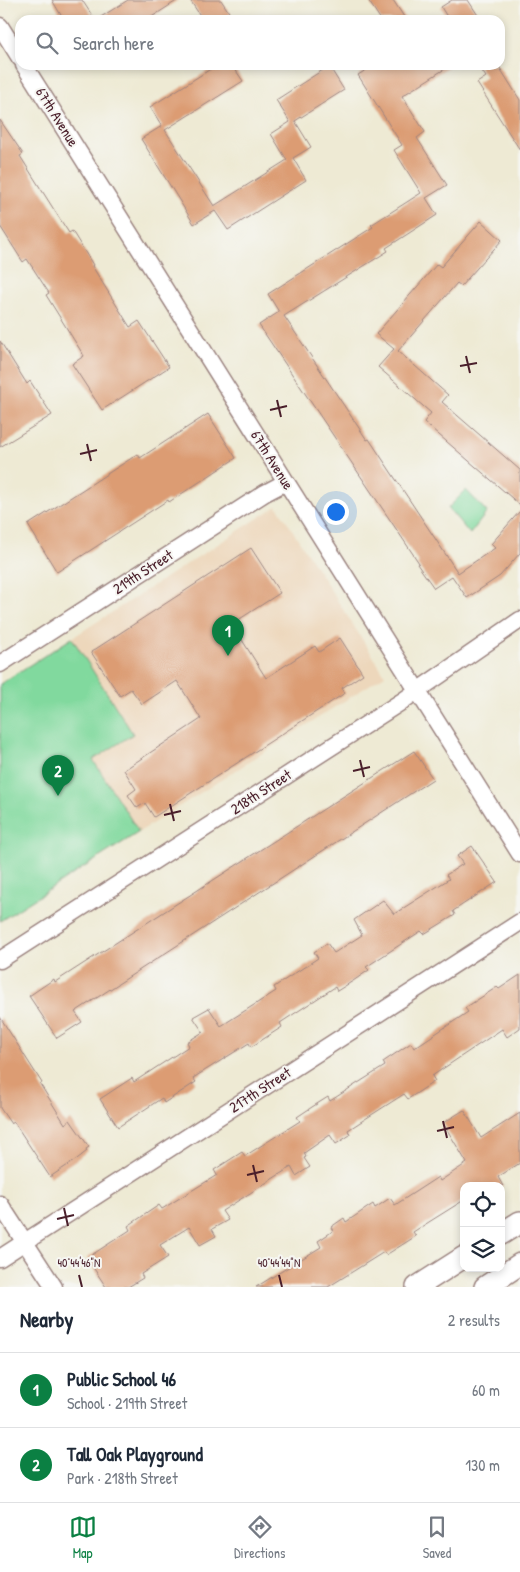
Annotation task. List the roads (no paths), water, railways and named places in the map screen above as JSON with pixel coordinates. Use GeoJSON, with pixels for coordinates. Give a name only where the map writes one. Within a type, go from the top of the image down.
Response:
{"type":"FeatureCollection","features":[{"type":"Feature","properties":{"kind":"street"},"geometry":{"type":"LineString","coordinates":[[0,26],[15,50]]}},
{"type":"Feature","properties":{"kind":"street","name":"67th Avenue"},"geometry":{"type":"LineString","coordinates":[[27,70],[520,854]]}},
{"type":"Feature","properties":{"kind":"street","name":"219th Street"},"geometry":{"type":"LineString","coordinates":[[0,664],[265,493],[286,482]]}},
{"type":"Feature","properties":{"kind":"street","name":"218th Street"},"geometry":{"type":"LineString","coordinates":[[0,960],[417,690],[520,620]]}},
{"type":"Feature","properties":{"kind":"street","name":"217th Street"},"geometry":{"type":"LineString","coordinates":[[0,1258],[520,922]]}},
{"type":"Feature","properties":{"kind":"street"},"geometry":{"type":"LineString","coordinates":[[0,1204],[54,1287]]}},
{"type":"Feature","properties":{"kind":"street"},"geometry":{"type":"LineString","coordinates":[[505,1231],[520,1222]]}},
{"type":"Feature","properties":{"kind":"street"},"geometry":{"type":"LineString","coordinates":[[417,1287],[460,1260]]}},
{"type":"Feature","properties":{"kind":"street"},"geometry":{"type":"LineString","coordinates":[[485,1287],[520,1264]]}},
{"type":"Feature","properties":{"kind":"place","name":"Public School 46"},"geometry":{"type":"Point","coordinates":[228,656]}},
{"type":"Feature","properties":{"kind":"place","name":"Tall Oak Playground"},"geometry":{"type":"Point","coordinates":[58,796]}}]}
